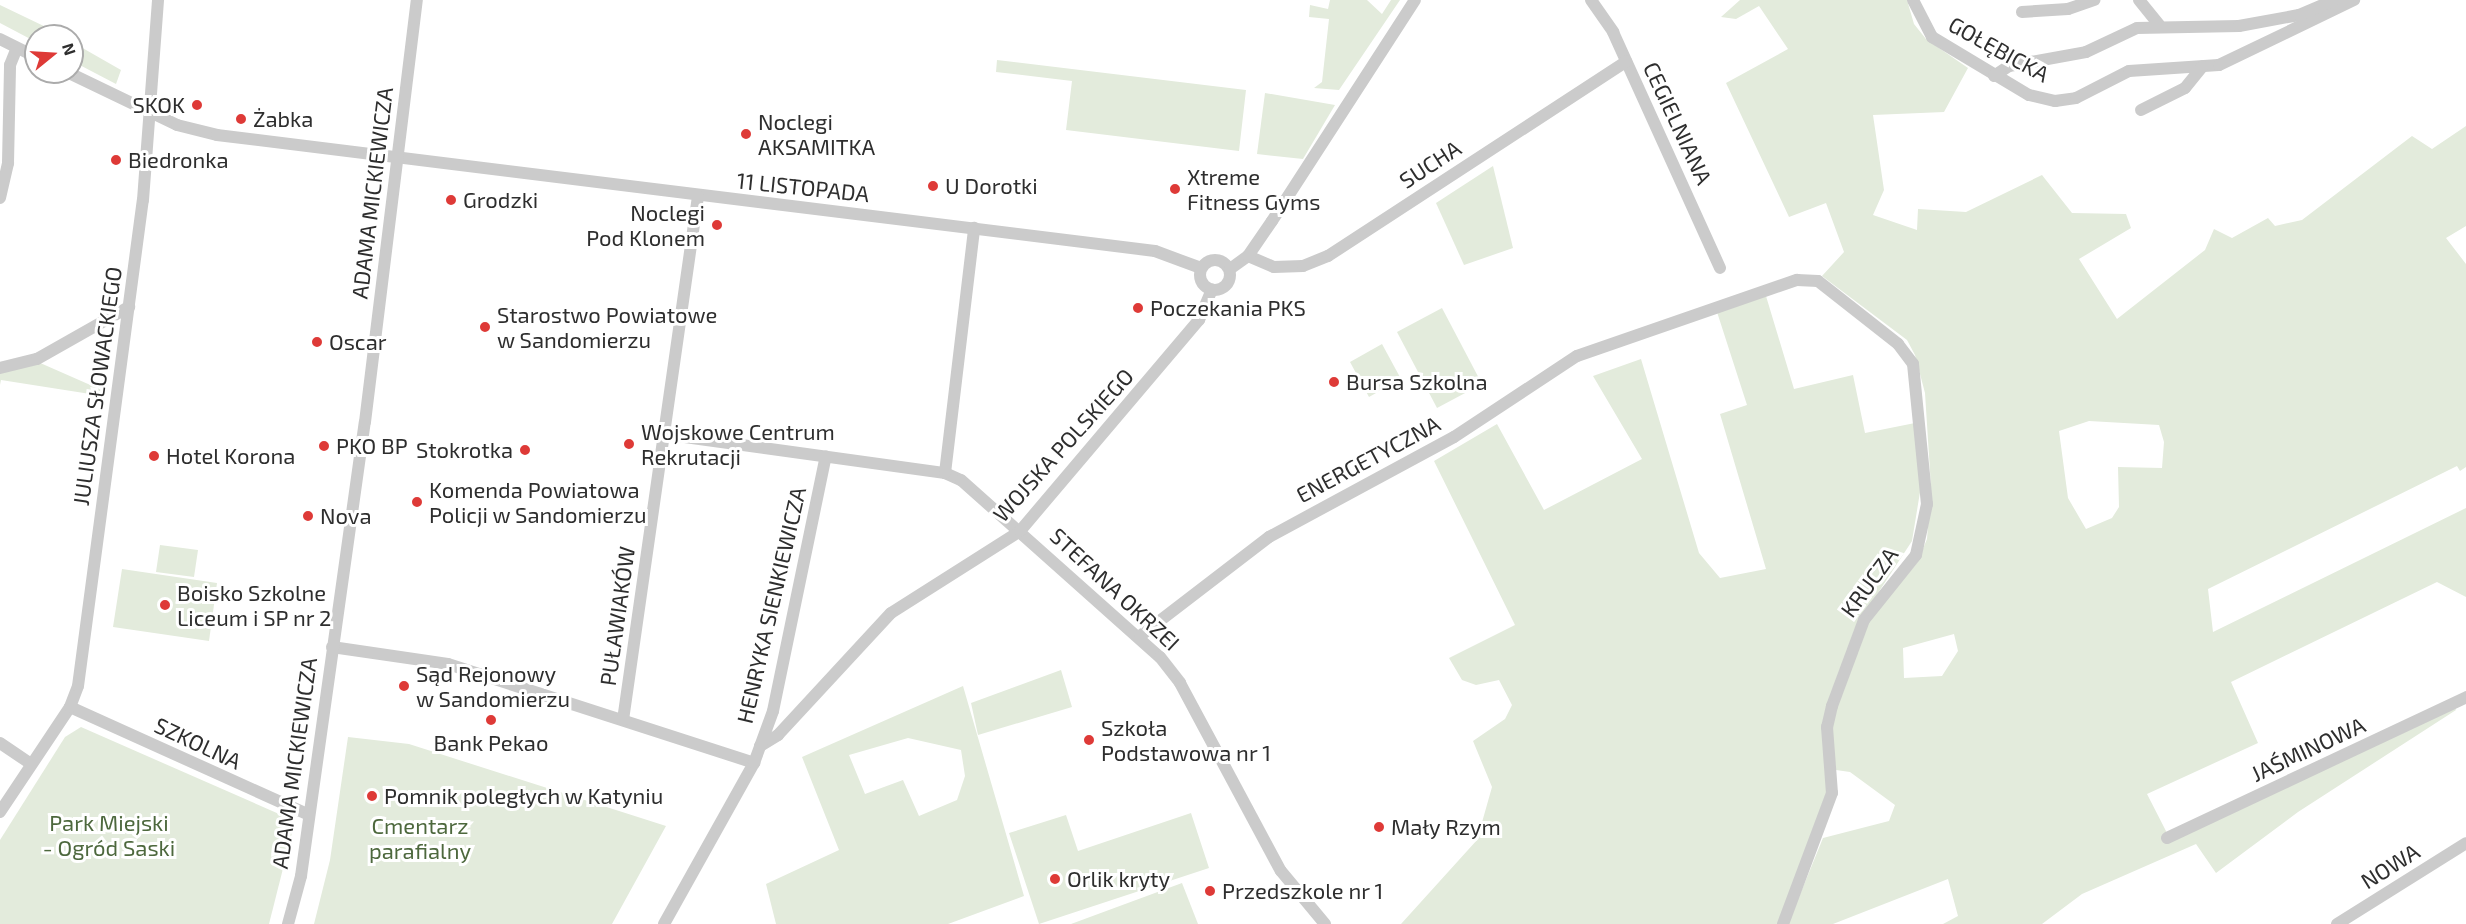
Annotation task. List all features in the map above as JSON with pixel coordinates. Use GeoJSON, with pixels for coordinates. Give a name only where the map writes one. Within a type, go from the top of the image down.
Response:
{"type":"FeatureCollection","features":[{"type":"Feature","properties":{"kind":"street","name":"JULIUSZA SŁOWACKIEGO"},"geometry":{"type":"LineString","coordinates":[[0,812],[30,762],[70,707],[78,686],[129,307],[152,114],[158,0]]}},
{"type":"Feature","properties":{"kind":"street","name":"ADAMA MICKIEWICZA"},"geometry":{"type":"LineString","coordinates":[[288,924],[309,815],[417,0]]}},
{"type":"Feature","properties":{"kind":"street"},"geometry":{"type":"LineString","coordinates":[[1230,269],[1218,259],[1201,268],[1202,281],[1212,290],[1228,284],[1230,269],[1248,256],[1415,0]]}},
{"type":"Feature","properties":{"kind":"street","name":"CEGIELNIANA"},"geometry":{"type":"LineString","coordinates":[[1591,0],[1626,62],[1720,268]]}},
{"type":"Feature","properties":{"kind":"street","name":"GOŁĘBICKA"},"geometry":{"type":"LineString","coordinates":[[1913,0],[1932,37],[1994,76],[2055,101],[2076,98],[2129,71],[2203,66],[2239,56],[2354,0]]}},
{"type":"Feature","properties":{"kind":"street"},"geometry":{"type":"LineString","coordinates":[[2022,12],[2068,9],[2094,0]]}},
{"type":"Feature","properties":{"kind":"street"},"geometry":{"type":"LineString","coordinates":[[2139,0],[2159,25]]}},
{"type":"Feature","properties":{"kind":"street"},"geometry":{"type":"LineString","coordinates":[[1994,76],[2008,66],[2086,52],[2137,28],[2159,25],[2239,26],[2299,15],[2334,0]]}},
{"type":"Feature","properties":{"kind":"street"},"geometry":{"type":"LineString","coordinates":[[0,39],[24,51]]}},
{"type":"Feature","properties":{"kind":"street"},"geometry":{"type":"LineString","coordinates":[[0,198],[8,163],[10,65],[17,48]]}},
{"type":"Feature","properties":{"kind":"street","name":"SUCHA"},"geometry":{"type":"LineString","coordinates":[[1248,256],[1274,267],[1303,266],[1328,256],[1626,62]]}},
{"type":"Feature","properties":{"kind":"street"},"geometry":{"type":"LineString","coordinates":[[2141,110],[2185,88],[2203,66]]}},
{"type":"Feature","properties":{"kind":"street","name":"11 LISTOPADA"},"geometry":{"type":"LineString","coordinates":[[84,80],[152,114],[216,135],[1155,251],[1201,268]]}},
{"type":"Feature","properties":{"kind":"street","name":"PUŁAWIAKÓW"},"geometry":{"type":"LineString","coordinates":[[623,720],[698,196]]}},
{"type":"Feature","properties":{"kind":"street"},"geometry":{"type":"LineString","coordinates":[[663,434],[945,473],[974,228]]}},
{"type":"Feature","properties":{"kind":"street","name":"ENERGETYCZNA"},"geometry":{"type":"LineString","coordinates":[[1140,636],[1269,537],[1465,431],[1576,356],[1807,279],[1818,281],[1859,314]]}},
{"type":"Feature","properties":{"kind":"street","name":"WOJSKA POLSKIEGO"},"geometry":{"type":"LineString","coordinates":[[760,746],[778,735],[891,613],[1020,531],[1199,320],[1212,290]]}},
{"type":"Feature","properties":{"kind":"street"},"geometry":{"type":"LineString","coordinates":[[0,368],[37,359],[129,307]]}},
{"type":"Feature","properties":{"kind":"street","name":"KRUCZA"},"geometry":{"type":"LineString","coordinates":[[1783,924],[1828,809],[1833,772],[1827,728],[1856,636],[1916,555],[1924,527],[1918,376],[1898,344],[1859,314]]}},
{"type":"Feature","properties":{"kind":"street","name":"HENRYKA SIENKIEWICZA"},"geometry":{"type":"LineString","coordinates":[[664,924],[754,763],[760,746],[826,456]]}},
{"type":"Feature","properties":{"kind":"street","name":"STEFANA OKRZEI"},"geometry":{"type":"LineString","coordinates":[[945,473],[1020,531],[1140,636],[1180,683],[1281,871],[1325,924]]}},
{"type":"Feature","properties":{"kind":"street"},"geometry":{"type":"LineString","coordinates":[[332,647],[448,664],[754,763]]}},
{"type":"Feature","properties":{"kind":"street","name":"JAŚMINOWA"},"geometry":{"type":"LineString","coordinates":[[2167,838],[2466,697]]}},
{"type":"Feature","properties":{"kind":"street","name":"SZKOLNA"},"geometry":{"type":"LineString","coordinates":[[70,707],[309,815]]}},
{"type":"Feature","properties":{"kind":"street"},"geometry":{"type":"LineString","coordinates":[[0,743],[30,762]]}},
{"type":"Feature","properties":{"kind":"street","name":"NOWA"},"geometry":{"type":"LineString","coordinates":[[2337,924],[2466,843]]}},
{"type":"Feature","properties":{"kind":"green space"},"geometry":{"type":"Polygon","coordinates":[[[1330,0],[1367,0],[1382,14],[1391,0],[1400,0],[1339,90],[1314,88],[1322,82],[1329,19],[1309,17],[1310,5],[1328,9],[1330,0]]]}},
{"type":"Feature","properties":{"kind":"green space"},"geometry":{"type":"Polygon","coordinates":[[[1740,0],[1907,0],[1914,24],[1926,39],[1968,68],[1944,112],[1873,115],[1884,190],[1873,215],[1917,230],[1918,209],[1966,212],[2042,175],[2072,213],[2126,214],[2131,228],[2079,259],[2117,319],[2205,250],[2214,229],[2232,238],[2268,218],[2275,226],[2302,220],[2412,136],[2432,149],[2466,126],[2466,226],[2446,238],[2466,264],[2466,467],[2460,471],[2457,466],[2208,589],[2213,632],[2466,508],[2466,597],[2437,582],[2231,682],[2258,743],[2147,794],[2167,833],[2451,699],[2456,710],[2298,812],[2216,873],[2196,844],[2082,894],[2042,924],[1943,924],[1958,916],[1948,879],[1833,924],[1788,924],[1823,838],[1889,821],[1895,805],[1850,772],[1836,770],[1830,727],[1866,624],[1917,563],[1927,539],[1931,487],[1925,393],[1915,355],[1907,340],[1822,276],[1844,252],[1826,203],[1789,217],[1726,83],[1788,49],[1759,6],[1736,19],[1721,17],[1740,0]],[[2089,421],[2059,431],[2068,498],[2086,529],[2112,518],[2119,507],[2118,467],[2162,468],[2164,442],[2159,425],[2089,421]],[[1954,634],[1903,648],[1904,678],[1942,676],[1958,651],[1954,634]]]}},
{"type":"Feature","properties":{"kind":"green space"},"geometry":{"type":"Polygon","coordinates":[[[0,5],[40,24],[24,24],[24,36],[0,23],[0,5]]]}},
{"type":"Feature","properties":{"kind":"green space"},"geometry":{"type":"Polygon","coordinates":[[[84,49],[121,70],[116,84],[84,67],[84,49]]]}},
{"type":"Feature","properties":{"kind":"green space"},"geometry":{"type":"Polygon","coordinates":[[[997,60],[1246,90],[1239,151],[1066,130],[1072,81],[996,72],[997,60]]]}},
{"type":"Feature","properties":{"kind":"green space"},"geometry":{"type":"Polygon","coordinates":[[[1265,93],[1335,105],[1303,159],[1257,154],[1265,93]]]}},
{"type":"Feature","properties":{"kind":"green space"},"geometry":{"type":"Polygon","coordinates":[[[1493,166],[1513,248],[1464,265],[1436,203],[1493,166]]]}},
{"type":"Feature","properties":{"kind":"green space"},"geometry":{"type":"Polygon","coordinates":[[[1766,296],[1794,389],[1853,375],[1865,433],[1915,423],[1921,486],[1912,541],[1859,622],[1834,688],[1830,783],[1778,924],[1401,924],[1477,840],[1492,787],[1473,741],[1505,719],[1512,705],[1499,680],[1476,685],[1462,680],[1449,658],[1515,625],[1434,461],[1497,424],[1544,510],[1642,459],[1593,376],[1641,359],[1699,553],[1720,578],[1766,569],[1720,414],[1747,405],[1717,312],[1766,296]]]}},
{"type":"Feature","properties":{"kind":"green space"},"geometry":{"type":"Polygon","coordinates":[[[1442,308],[1482,384],[1437,408],[1397,332],[1442,308]]]}},
{"type":"Feature","properties":{"kind":"green space"},"geometry":{"type":"Polygon","coordinates":[[[1382,344],[1401,379],[1369,397],[1350,362],[1382,344]]]}},
{"type":"Feature","properties":{"kind":"green space"},"geometry":{"type":"Polygon","coordinates":[[[38,362],[104,391],[103,396],[1,380],[0,385],[0,372],[38,362]]]}},
{"type":"Feature","properties":{"kind":"green space"},"geometry":{"type":"Polygon","coordinates":[[[160,545],[198,550],[194,577],[156,572],[160,545]]]}},
{"type":"Feature","properties":{"kind":"green space","name":"Boisko Szkolne Liceum i SP nr 2"},"geometry":{"type":"Polygon","coordinates":[[[122,569],[217,583],[209,641],[113,627],[122,569]]]}},
{"type":"Feature","properties":{"kind":"green space"},"geometry":{"type":"Polygon","coordinates":[[[1061,670],[1072,707],[978,735],[971,703],[1061,670]]]}},
{"type":"Feature","properties":{"kind":"green space"},"geometry":{"type":"Polygon","coordinates":[[[963,686],[1024,896],[948,924],[776,924],[766,884],[839,850],[802,757],[963,686]],[[908,738],[849,755],[865,794],[903,780],[919,816],[957,800],[965,776],[961,750],[908,738]]]}},
{"type":"Feature","properties":{"kind":"green space","name":"Park Miejski - Ogród Saski"},"geometry":{"type":"Polygon","coordinates":[[[81,727],[295,821],[269,924],[0,924],[0,840],[65,737],[81,727]]]}},
{"type":"Feature","properties":{"kind":"green space","name":"Cmentarz parafialny"},"geometry":{"type":"Polygon","coordinates":[[[348,737],[409,744],[666,826],[612,924],[314,924],[330,860],[348,737]]]}},
{"type":"Feature","properties":{"kind":"green space"},"geometry":{"type":"Polygon","coordinates":[[[1191,813],[1209,868],[1039,924],[1009,833],[1066,815],[1078,851],[1191,813]]]}},
{"type":"Feature","properties":{"kind":"green space"},"geometry":{"type":"Polygon","coordinates":[[[1182,883],[1198,924],[1071,924],[1182,883]]]}},
{"type":"Feature","properties":{"kind":"place","name":"SKOK"},"geometry":{"type":"Point","coordinates":[197,105]}},
{"type":"Feature","properties":{"kind":"place","name":"Żabka"},"geometry":{"type":"Point","coordinates":[241,119]}},
{"type":"Feature","properties":{"kind":"place","name":"Noclegi AKSAMITKA"},"geometry":{"type":"Point","coordinates":[746,134]}},
{"type":"Feature","properties":{"kind":"place","name":"Biedronka"},"geometry":{"type":"Point","coordinates":[116,160]}},
{"type":"Feature","properties":{"kind":"place","name":"U Dorotki"},"geometry":{"type":"Point","coordinates":[933,186]}},
{"type":"Feature","properties":{"kind":"place","name":"Xtreme Fitness Gyms"},"geometry":{"type":"Point","coordinates":[1175,189]}},
{"type":"Feature","properties":{"kind":"place","name":"Grodzki"},"geometry":{"type":"Point","coordinates":[451,200]}},
{"type":"Feature","properties":{"kind":"place","name":"Noclegi Pod Klonem"},"geometry":{"type":"Point","coordinates":[717,225]}},
{"type":"Feature","properties":{"kind":"place","name":"Poczekania PKS"},"geometry":{"type":"Point","coordinates":[1138,308]}},
{"type":"Feature","properties":{"kind":"place","name":"Starostwo Powiatowe w Sandomierzu"},"geometry":{"type":"Point","coordinates":[485,327]}},
{"type":"Feature","properties":{"kind":"place","name":"Oscar"},"geometry":{"type":"Point","coordinates":[317,342]}},
{"type":"Feature","properties":{"kind":"place","name":"Bursa Szkolna"},"geometry":{"type":"Point","coordinates":[1334,382]}},
{"type":"Feature","properties":{"kind":"place","name":"Wojskowe Centrum Rekrutacji"},"geometry":{"type":"Point","coordinates":[629,444]}},
{"type":"Feature","properties":{"kind":"place","name":"PKO BP"},"geometry":{"type":"Point","coordinates":[324,446]}},
{"type":"Feature","properties":{"kind":"place","name":"Stokrotka"},"geometry":{"type":"Point","coordinates":[525,450]}},
{"type":"Feature","properties":{"kind":"place","name":"Hotel Korona"},"geometry":{"type":"Point","coordinates":[154,456]}},
{"type":"Feature","properties":{"kind":"place","name":"Komenda Powiatowa Policji w Sandomierzu"},"geometry":{"type":"Point","coordinates":[417,502]}},
{"type":"Feature","properties":{"kind":"place","name":"Nova"},"geometry":{"type":"Point","coordinates":[308,516]}},
{"type":"Feature","properties":{"kind":"place","name":"Boisko Szkolne Liceum i SP nr 2"},"geometry":{"type":"Point","coordinates":[165,605]}},
{"type":"Feature","properties":{"kind":"place","name":"Sąd Rejonowy w Sandomierzu"},"geometry":{"type":"Point","coordinates":[404,686]}},
{"type":"Feature","properties":{"kind":"place","name":"Bank Pekao"},"geometry":{"type":"Point","coordinates":[491,720]}},
{"type":"Feature","properties":{"kind":"place","name":"Szkoła Podstawowa nr 1"},"geometry":{"type":"Point","coordinates":[1089,740]}},
{"type":"Feature","properties":{"kind":"place","name":"Pomnik poległych w Katyniu"},"geometry":{"type":"Point","coordinates":[372,796]}},
{"type":"Feature","properties":{"kind":"place","name":"Mały Rzym"},"geometry":{"type":"Point","coordinates":[1379,827]}},
{"type":"Feature","properties":{"kind":"place","name":"Orlik kryty"},"geometry":{"type":"Point","coordinates":[1055,879]}},
{"type":"Feature","properties":{"kind":"place","name":"Przedszkole nr 1"},"geometry":{"type":"Point","coordinates":[1210,891]}}]}
